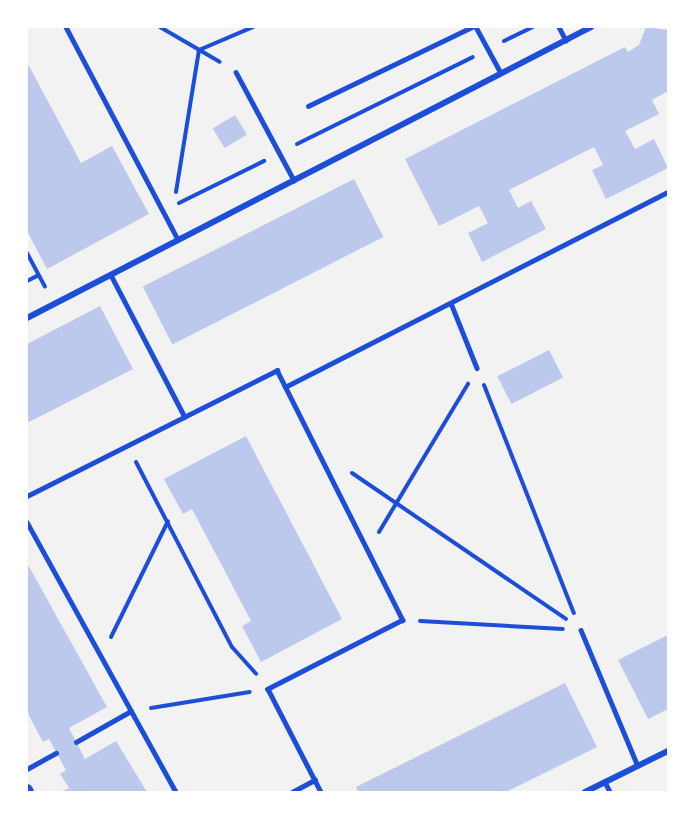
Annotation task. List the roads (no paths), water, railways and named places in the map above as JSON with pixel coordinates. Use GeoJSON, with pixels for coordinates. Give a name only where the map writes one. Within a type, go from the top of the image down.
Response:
{"type":"FeatureCollection","features":[{"type":"Feature","properties":{"kind":"street"},"geometry":{"type":"LineString","coordinates":[[27,318],[591,27]]}},
{"type":"Feature","properties":{"kind":"street"},"geometry":{"type":"LineString","coordinates":[[585,792],[668,751]]}},
{"type":"Feature","properties":{"kind":"lane"},"geometry":{"type":"LineString","coordinates":[[66,27],[178,240]]}},
{"type":"Feature","properties":{"kind":"lane"},"geometry":{"type":"LineString","coordinates":[[308,106],[474,27],[501,73]]}},
{"type":"Feature","properties":{"kind":"lane"},"geometry":{"type":"LineString","coordinates":[[559,27],[566,40]]}},
{"type":"Feature","properties":{"kind":"lane"},"geometry":{"type":"LineString","coordinates":[[236,72],[294,180]]}},
{"type":"Feature","properties":{"kind":"lane"},"geometry":{"type":"LineString","coordinates":[[285,387],[668,192]]}},
{"type":"Feature","properties":{"kind":"lane"},"geometry":{"type":"LineString","coordinates":[[111,275],[185,417]]}},
{"type":"Feature","properties":{"kind":"lane"},"geometry":{"type":"LineString","coordinates":[[451,303],[477,368]]}},
{"type":"Feature","properties":{"kind":"lane"},"geometry":{"type":"LineString","coordinates":[[27,496],[277,370],[403,620],[268,688],[321,792]]}},
{"type":"Feature","properties":{"kind":"lane"},"geometry":{"type":"LineString","coordinates":[[27,522],[176,792]]}},
{"type":"Feature","properties":{"kind":"lane"},"geometry":{"type":"LineString","coordinates":[[581,630],[638,766]]}},
{"type":"Feature","properties":{"kind":"lane"},"geometry":{"type":"LineString","coordinates":[[76,742],[131,711]]}},
{"type":"Feature","properties":{"kind":"lane"},"geometry":{"type":"LineString","coordinates":[[27,769],[56,753]]}},
{"type":"Feature","properties":{"kind":"lane"},"geometry":{"type":"LineString","coordinates":[[292,792],[315,780]]}},
{"type":"Feature","properties":{"kind":"lane"},"geometry":{"type":"LineString","coordinates":[[604,782],[609,792]]}}]}
